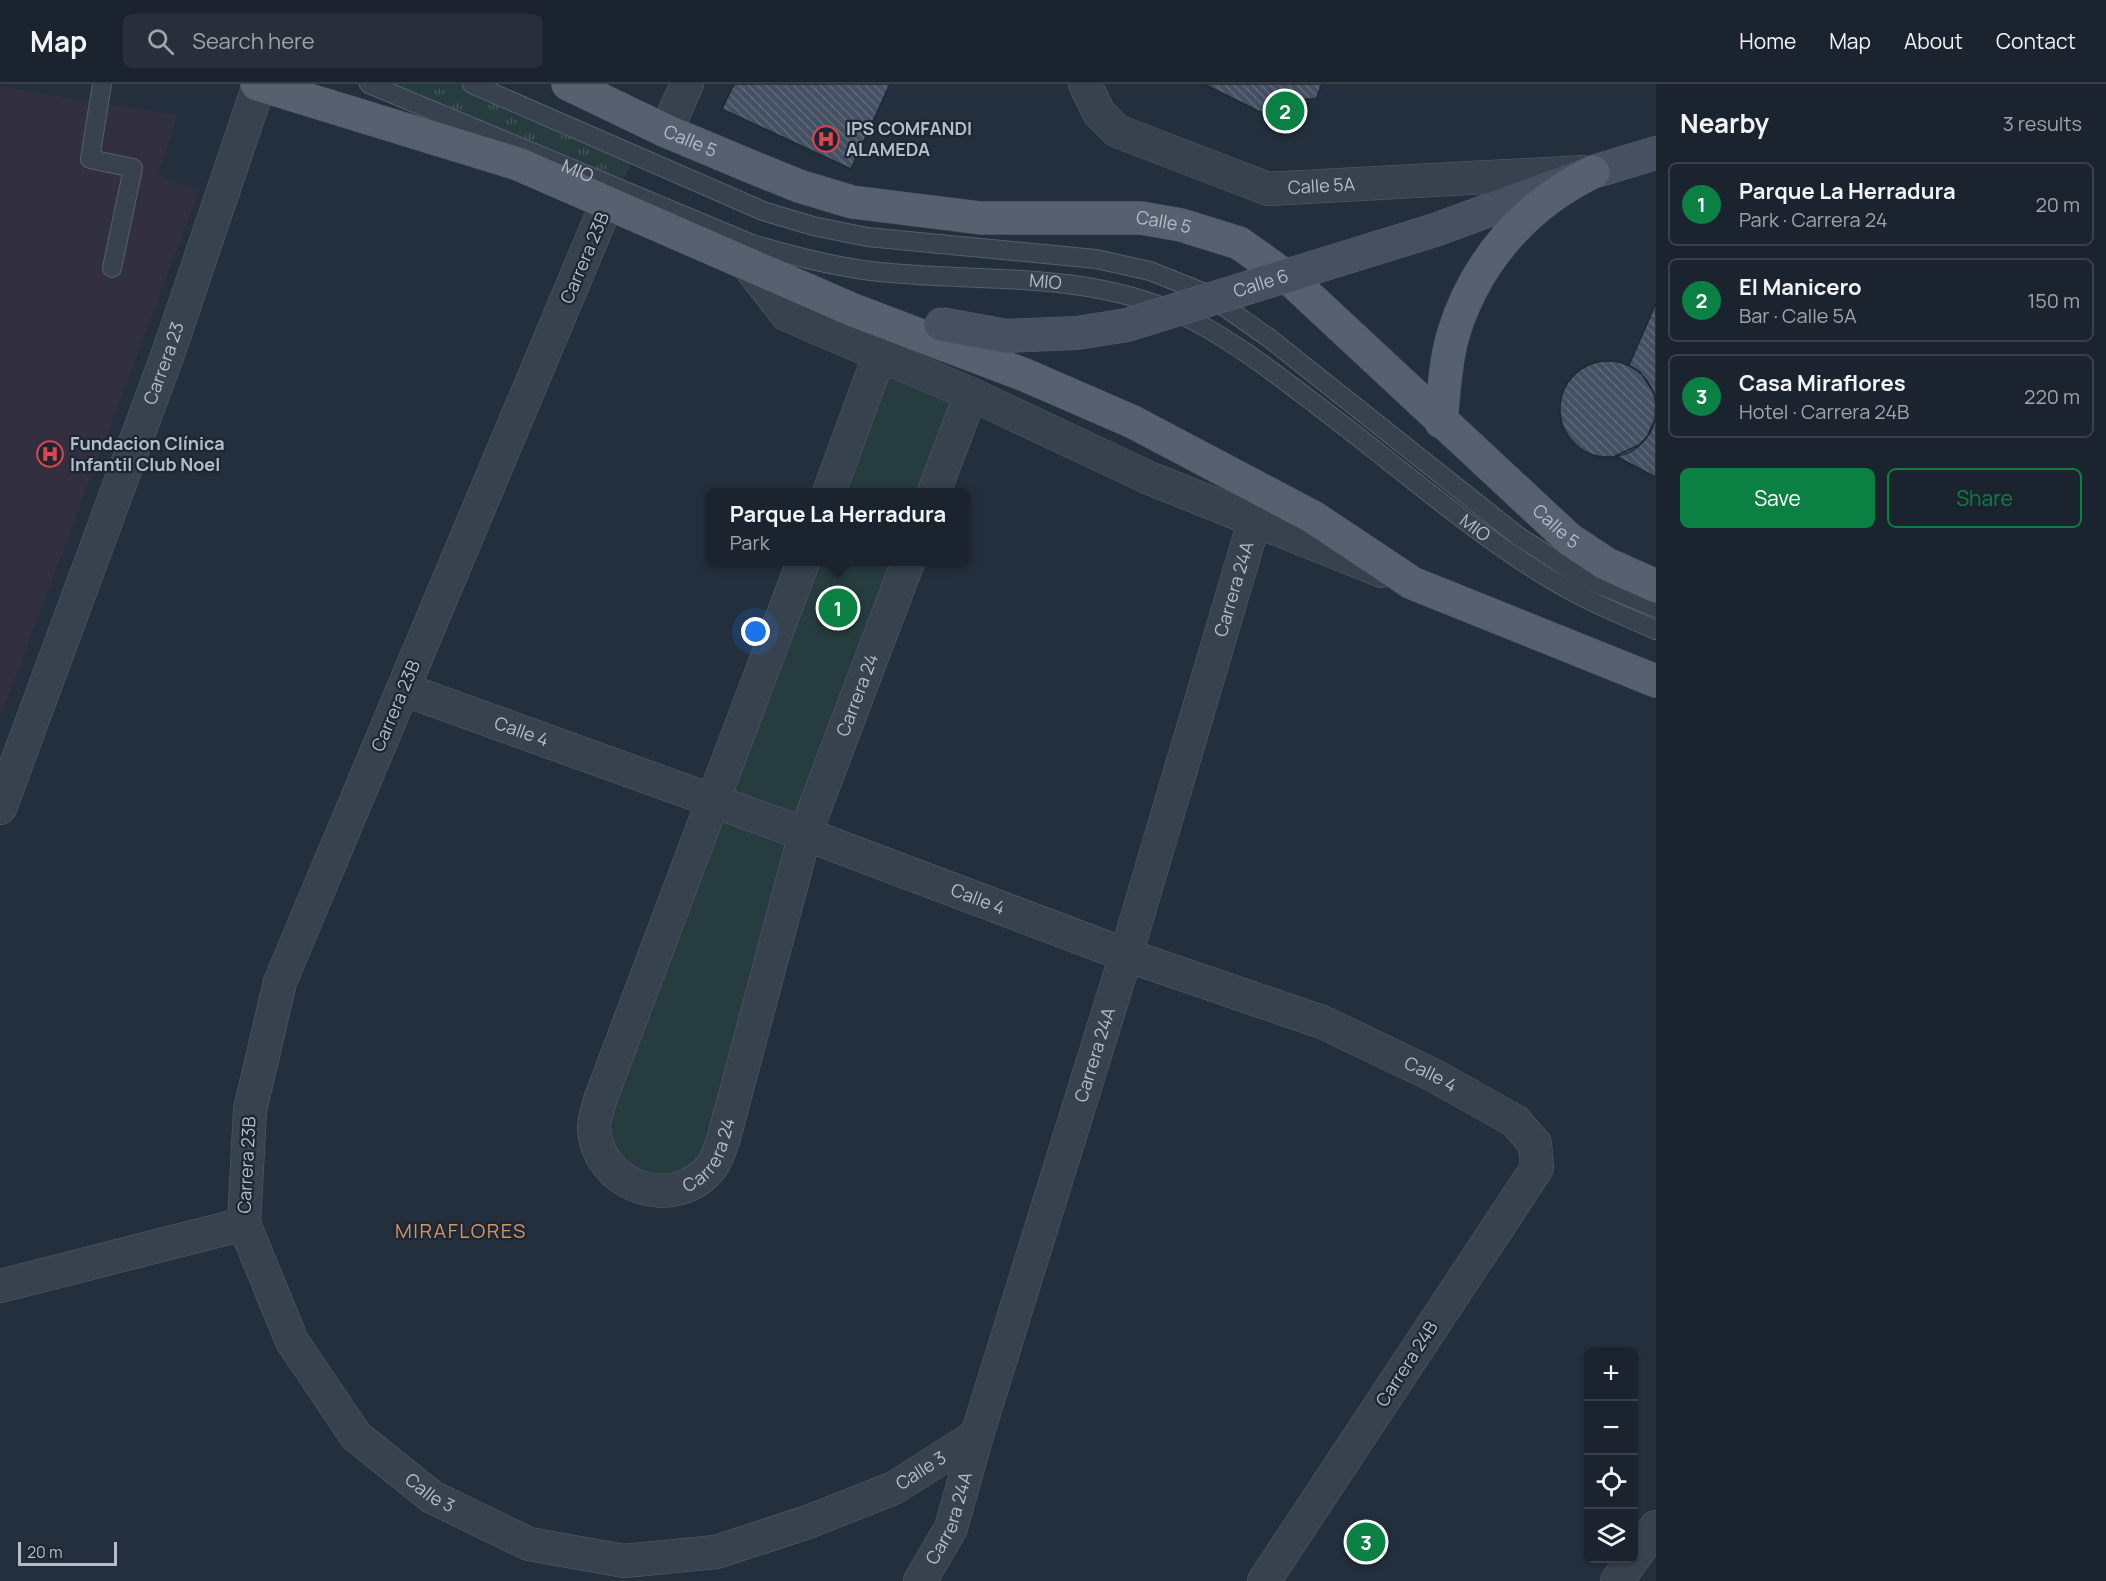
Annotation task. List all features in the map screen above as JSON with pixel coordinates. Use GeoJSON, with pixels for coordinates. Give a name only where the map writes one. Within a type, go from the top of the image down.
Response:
{"type":"FeatureCollection","features":[{"type":"Feature","properties":{"kind":"main road"},"geometry":{"type":"LineString","coordinates":[[258,84],[518,164],[748,265]]}},
{"type":"Feature","properties":{"kind":"main road","name":"Calle 5"},"geometry":{"type":"LineString","coordinates":[[568,84],[666,131],[799,186],[852,202],[981,218],[1141,218],[1181,225],[1239,243],[1291,280],[1569,539],[1605,563],[1656,586]]}},
{"type":"Feature","properties":{"kind":"main road","name":"Calle 6"},"geometry":{"type":"LineString","coordinates":[[748,265],[854,310],[938,333],[1006,336],[1077,333],[1127,325],[1435,230],[1593,172],[1656,153]]}},
{"type":"Feature","properties":{"kind":"main road"},"geometry":{"type":"LineString","coordinates":[[1441,422],[1447,365],[1453,336],[1468,295],[1485,264],[1511,232],[1541,204],[1593,172]]}},
{"type":"Feature","properties":{"kind":"main road"},"geometry":{"type":"LineString","coordinates":[[938,333],[1025,375],[1133,422],[1313,517],[1412,583],[1656,681]]}},
{"type":"Feature","properties":{"kind":"street","name":"Carrera 23"},"geometry":{"type":"LineString","coordinates":[[0,808],[169,351],[258,84]]}},
{"type":"Feature","properties":{"kind":"street"},"geometry":{"type":"LineString","coordinates":[[666,131],[687,84]]}},
{"type":"Feature","properties":{"kind":"street","name":"Calle 5A"},"geometry":{"type":"LineString","coordinates":[[1085,84],[1099,113],[1117,131],[1268,189],[1593,172]]}},
{"type":"Feature","properties":{"kind":"street","name":"Carrera 23B"},"geometry":{"type":"LineString","coordinates":[[244,1224],[250,1110],[280,982],[608,203]]}},
{"type":"Feature","properties":{"kind":"street"},"geometry":{"type":"LineString","coordinates":[[748,265],[787,315],[971,394],[1149,478],[1254,522],[1412,583]]}},
{"type":"Feature","properties":{"kind":"street"},"geometry":{"type":"LineString","coordinates":[[830,488],[879,356]]}},
{"type":"Feature","properties":{"kind":"street"},"geometry":{"type":"LineString","coordinates":[[936,488],[971,394]]}},
{"type":"Feature","properties":{"kind":"street","name":"Carrera 24A"},"geometry":{"type":"LineString","coordinates":[[920,1581],[951,1528],[976,1435],[1126,955],[1254,522]]}},
{"type":"Feature","properties":{"kind":"street","name":"Carrera 24"},"geometry":{"type":"LineString","coordinates":[[801,566],[600,1100],[594,1126],[600,1153],[615,1176],[639,1189],[666,1192],[692,1184],[712,1166],[723,1141],[805,834],[906,566]]}},
{"type":"Feature","properties":{"kind":"street","name":"Calle 4"},"geometry":{"type":"LineString","coordinates":[[403,689],[805,834],[1126,955],[1322,1022],[1434,1075],[1515,1121],[1535,1144]]}},
{"type":"Feature","properties":{"kind":"street","name":"Carrera 24B"},"geometry":{"type":"LineString","coordinates":[[1264,1581],[1537,1168],[1535,1144]]}},
{"type":"Feature","properties":{"kind":"street"},"geometry":{"type":"LineString","coordinates":[[0,1286],[244,1224]]}},
{"type":"Feature","properties":{"kind":"street","name":"Calle 3"},"geometry":{"type":"LineString","coordinates":[[244,1224],[292,1341],[356,1436],[432,1497],[529,1544],[624,1561],[716,1552],[808,1522],[894,1488],[976,1435]]}},
{"type":"Feature","properties":{"kind":"street"},"geometry":{"type":"LineString","coordinates":[[1617,1581],[1656,1527]]}},
{"type":"Feature","properties":{"kind":"lane"},"geometry":{"type":"LineString","coordinates":[[102,84],[90,159],[133,168],[112,268]]}},
{"type":"Feature","properties":{"kind":"lane","name":"MIO"},"geometry":{"type":"LineString","coordinates":[[369,84],[617,190],[752,244],[805,259],[871,271],[1022,278],[1091,288],[1135,298],[1192,320],[1255,358],[1508,550],[1573,592],[1656,630]]}},
{"type":"Feature","properties":{"kind":"lane","name":"MIO"},"geometry":{"type":"LineString","coordinates":[[472,84],[763,211],[813,226],[867,237],[1096,259],[1150,271],[1205,293],[1269,338],[1518,536],[1583,578],[1656,608]]}},
{"type":"Feature","properties":{"kind":"shaded area","name":"Fundacion Clínica Infantil Club Noel"},"geometry":{"type":"Polygon","coordinates":[[[0,87],[177,115],[159,175],[199,191],[0,718],[0,87]]]}},
{"type":"Feature","properties":{"kind":"green space"},"geometry":{"type":"Polygon","coordinates":[[[369,84],[472,84],[637,154],[617,190],[369,84]]]}},
{"type":"Feature","properties":{"kind":"green space"},"geometry":{"type":"Polygon","coordinates":[[[879,356],[971,394],[936,488],[830,488],[879,356]]]}},
{"type":"Feature","properties":{"kind":"green space"},"geometry":{"type":"Polygon","coordinates":[[[801,566],[907,566],[692,1184],[615,1175],[600,1100],[801,566]]]}},
{"type":"Feature","properties":{"kind":"building","name":"IPS COMFANDI ALAMEDA"},"geometry":{"type":"Polygon","coordinates":[[[734,84],[890,84],[851,169],[722,109],[734,84]]]}},
{"type":"Feature","properties":{"kind":"building"},"geometry":{"type":"Polygon","coordinates":[[[1204,84],[1322,84],[1316,99],[1306,99],[1295,119],[1258,111],[1204,84]]]}},
{"type":"Feature","properties":{"kind":"building"},"geometry":{"type":"Polygon","coordinates":[[[1656,303],[1656,401],[1653,391],[1640,372],[1629,365],[1656,303]]]}},
{"type":"Feature","properties":{"kind":"building"},"geometry":{"type":"Polygon","coordinates":[[[1608,361],[1626,365],[1642,375],[1652,391],[1656,409],[1652,427],[1642,443],[1626,453],[1608,457],[1590,453],[1574,443],[1564,427],[1560,409],[1564,391],[1574,375],[1590,365],[1608,361]]]}},
{"type":"Feature","properties":{"kind":"building"},"geometry":{"type":"Polygon","coordinates":[[[1656,401],[1656,477],[1615,456],[1639,445],[1647,437],[1655,419],[1656,401]]]}},
{"type":"Feature","properties":{"kind":"place","name":"El Manicero"},"geometry":{"type":"Point","coordinates":[1285,111]}},
{"type":"Feature","properties":{"kind":"place","name":"IPS COMFANDI ALAMEDA"},"geometry":{"type":"Point","coordinates":[826,139]}},
{"type":"Feature","properties":{"kind":"place","name":"Fundacion Clínica Infantil Club Noel"},"geometry":{"type":"Point","coordinates":[50,454]}},
{"type":"Feature","properties":{"kind":"place","name":"Parque La Herradura"},"geometry":{"type":"Point","coordinates":[838,608]}},
{"type":"Feature","properties":{"kind":"place","name":"Casa Miraflores"},"geometry":{"type":"Point","coordinates":[1366,1542]}},
{"type":"Feature","properties":{"kind":"district","name":"MIRAFLORES"},"geometry":{"type":"Point","coordinates":[461,1231]}}]}
